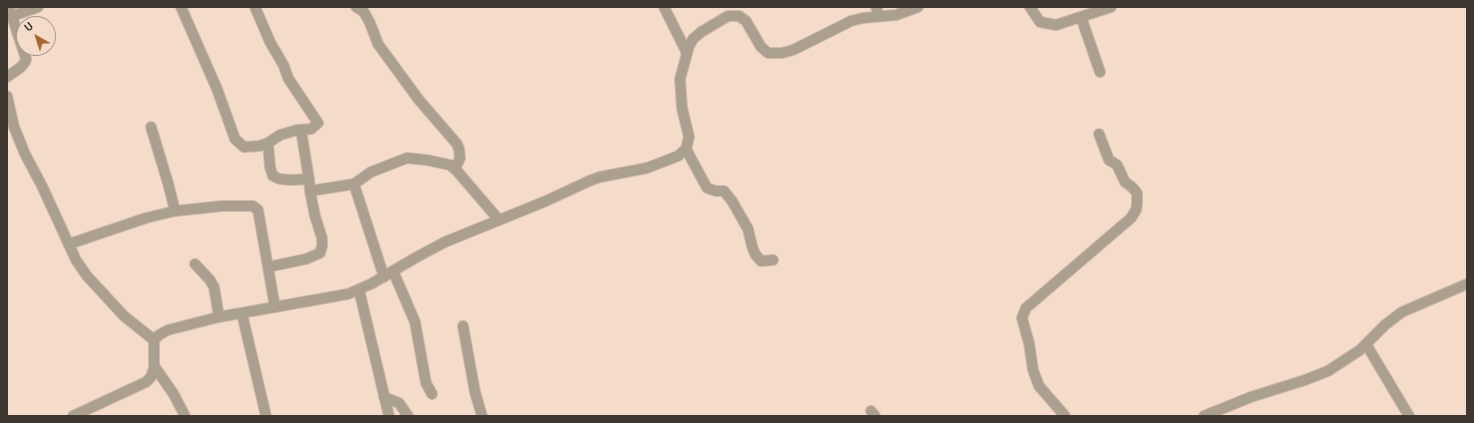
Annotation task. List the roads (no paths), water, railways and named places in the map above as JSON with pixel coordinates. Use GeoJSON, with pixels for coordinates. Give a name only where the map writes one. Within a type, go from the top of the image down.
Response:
{"type":"FeatureCollection","features":[{"type":"Feature","properties":{"kind":"street"},"geometry":{"type":"LineString","coordinates":[[7,77],[21,67],[26,59],[10,12],[38,7]]}},
{"type":"Feature","properties":{"kind":"street"},"geometry":{"type":"LineString","coordinates":[[181,7],[216,89],[235,139],[244,147],[259,146],[268,143],[280,135],[312,129],[318,123],[288,78],[284,66],[270,42],[255,7]]}},
{"type":"Feature","properties":{"kind":"street"},"geometry":{"type":"LineString","coordinates":[[356,7],[364,12],[378,44],[419,100],[457,144],[460,158],[455,169]]}},
{"type":"Feature","properties":{"kind":"street"},"geometry":{"type":"LineString","coordinates":[[664,7],[687,53]]}},
{"type":"Feature","properties":{"kind":"street"},"geometry":{"type":"LineString","coordinates":[[73,416],[142,384],[151,377],[154,366],[154,340],[168,330],[219,317],[333,297],[359,290],[445,242],[546,201],[594,179],[637,171],[678,156],[686,150],[689,137],[682,108],[680,79],[687,53],[693,39],[701,32],[728,16],[739,16],[746,20],[761,47],[768,53],[782,53],[793,50],[851,21],[877,12],[896,15],[918,7]]}},
{"type":"Feature","properties":{"kind":"street"},"geometry":{"type":"LineString","coordinates":[[1030,7],[1040,22],[1048,25],[1056,25],[1111,7]]}},
{"type":"Feature","properties":{"kind":"street"},"geometry":{"type":"LineString","coordinates":[[1081,17],[1100,72]]}},
{"type":"Feature","properties":{"kind":"street"},"geometry":{"type":"LineString","coordinates":[[7,96],[14,127],[24,154],[42,186],[76,260],[92,281],[124,316],[154,340]]}},
{"type":"Feature","properties":{"kind":"street"},"geometry":{"type":"LineString","coordinates":[[151,127],[175,212]]}},
{"type":"Feature","properties":{"kind":"street"},"geometry":{"type":"LineString","coordinates":[[268,267],[306,259],[320,253],[322,246],[322,238],[315,216],[310,192],[301,130]]}},
{"type":"Feature","properties":{"kind":"street"},"geometry":{"type":"LineString","coordinates":[[1065,416],[1039,386],[1033,370],[1029,343],[1022,318],[1026,308],[1131,218],[1136,210],[1137,193],[1125,182],[1117,165],[1109,160],[1100,134]]}},
{"type":"Feature","properties":{"kind":"street"},"geometry":{"type":"LineString","coordinates":[[268,143],[270,167],[273,176],[280,179],[290,180],[309,179]]}},
{"type":"Feature","properties":{"kind":"street"},"geometry":{"type":"LineString","coordinates":[[686,150],[708,188],[716,191],[724,191],[732,200],[748,229],[755,254],[762,261],[773,260]]}},
{"type":"Feature","properties":{"kind":"street"},"geometry":{"type":"LineString","coordinates":[[310,192],[354,184],[371,172],[407,158],[436,162],[450,165],[455,169],[499,220]]}},
{"type":"Feature","properties":{"kind":"street"},"geometry":{"type":"LineString","coordinates":[[354,184],[384,277]]}},
{"type":"Feature","properties":{"kind":"street"},"geometry":{"type":"LineString","coordinates":[[69,244],[146,218],[175,212],[222,206],[256,208],[258,210],[275,307]]}},
{"type":"Feature","properties":{"kind":"street"},"geometry":{"type":"LineString","coordinates":[[195,264],[210,280],[214,287],[219,317]]}},
{"type":"Feature","properties":{"kind":"street"},"geometry":{"type":"LineString","coordinates":[[393,271],[415,322],[426,383],[432,394]]}},
{"type":"Feature","properties":{"kind":"street"},"geometry":{"type":"LineString","coordinates":[[1204,416],[1251,396],[1315,376],[1343,362],[1360,350],[1402,312],[1467,284]]}},
{"type":"Feature","properties":{"kind":"street"},"geometry":{"type":"LineString","coordinates":[[359,290],[389,416]]}},
{"type":"Feature","properties":{"kind":"street"},"geometry":{"type":"LineString","coordinates":[[242,314],[266,416]]}},
{"type":"Feature","properties":{"kind":"street"},"geometry":{"type":"LineString","coordinates":[[463,326],[475,392],[482,416]]}},
{"type":"Feature","properties":{"kind":"street"},"geometry":{"type":"LineString","coordinates":[[1366,344],[1409,416]]}},
{"type":"Feature","properties":{"kind":"street"},"geometry":{"type":"LineString","coordinates":[[154,366],[173,393],[185,416]]}},
{"type":"Feature","properties":{"kind":"street"},"geometry":{"type":"LineString","coordinates":[[384,397],[399,403],[408,416]]}}]}
